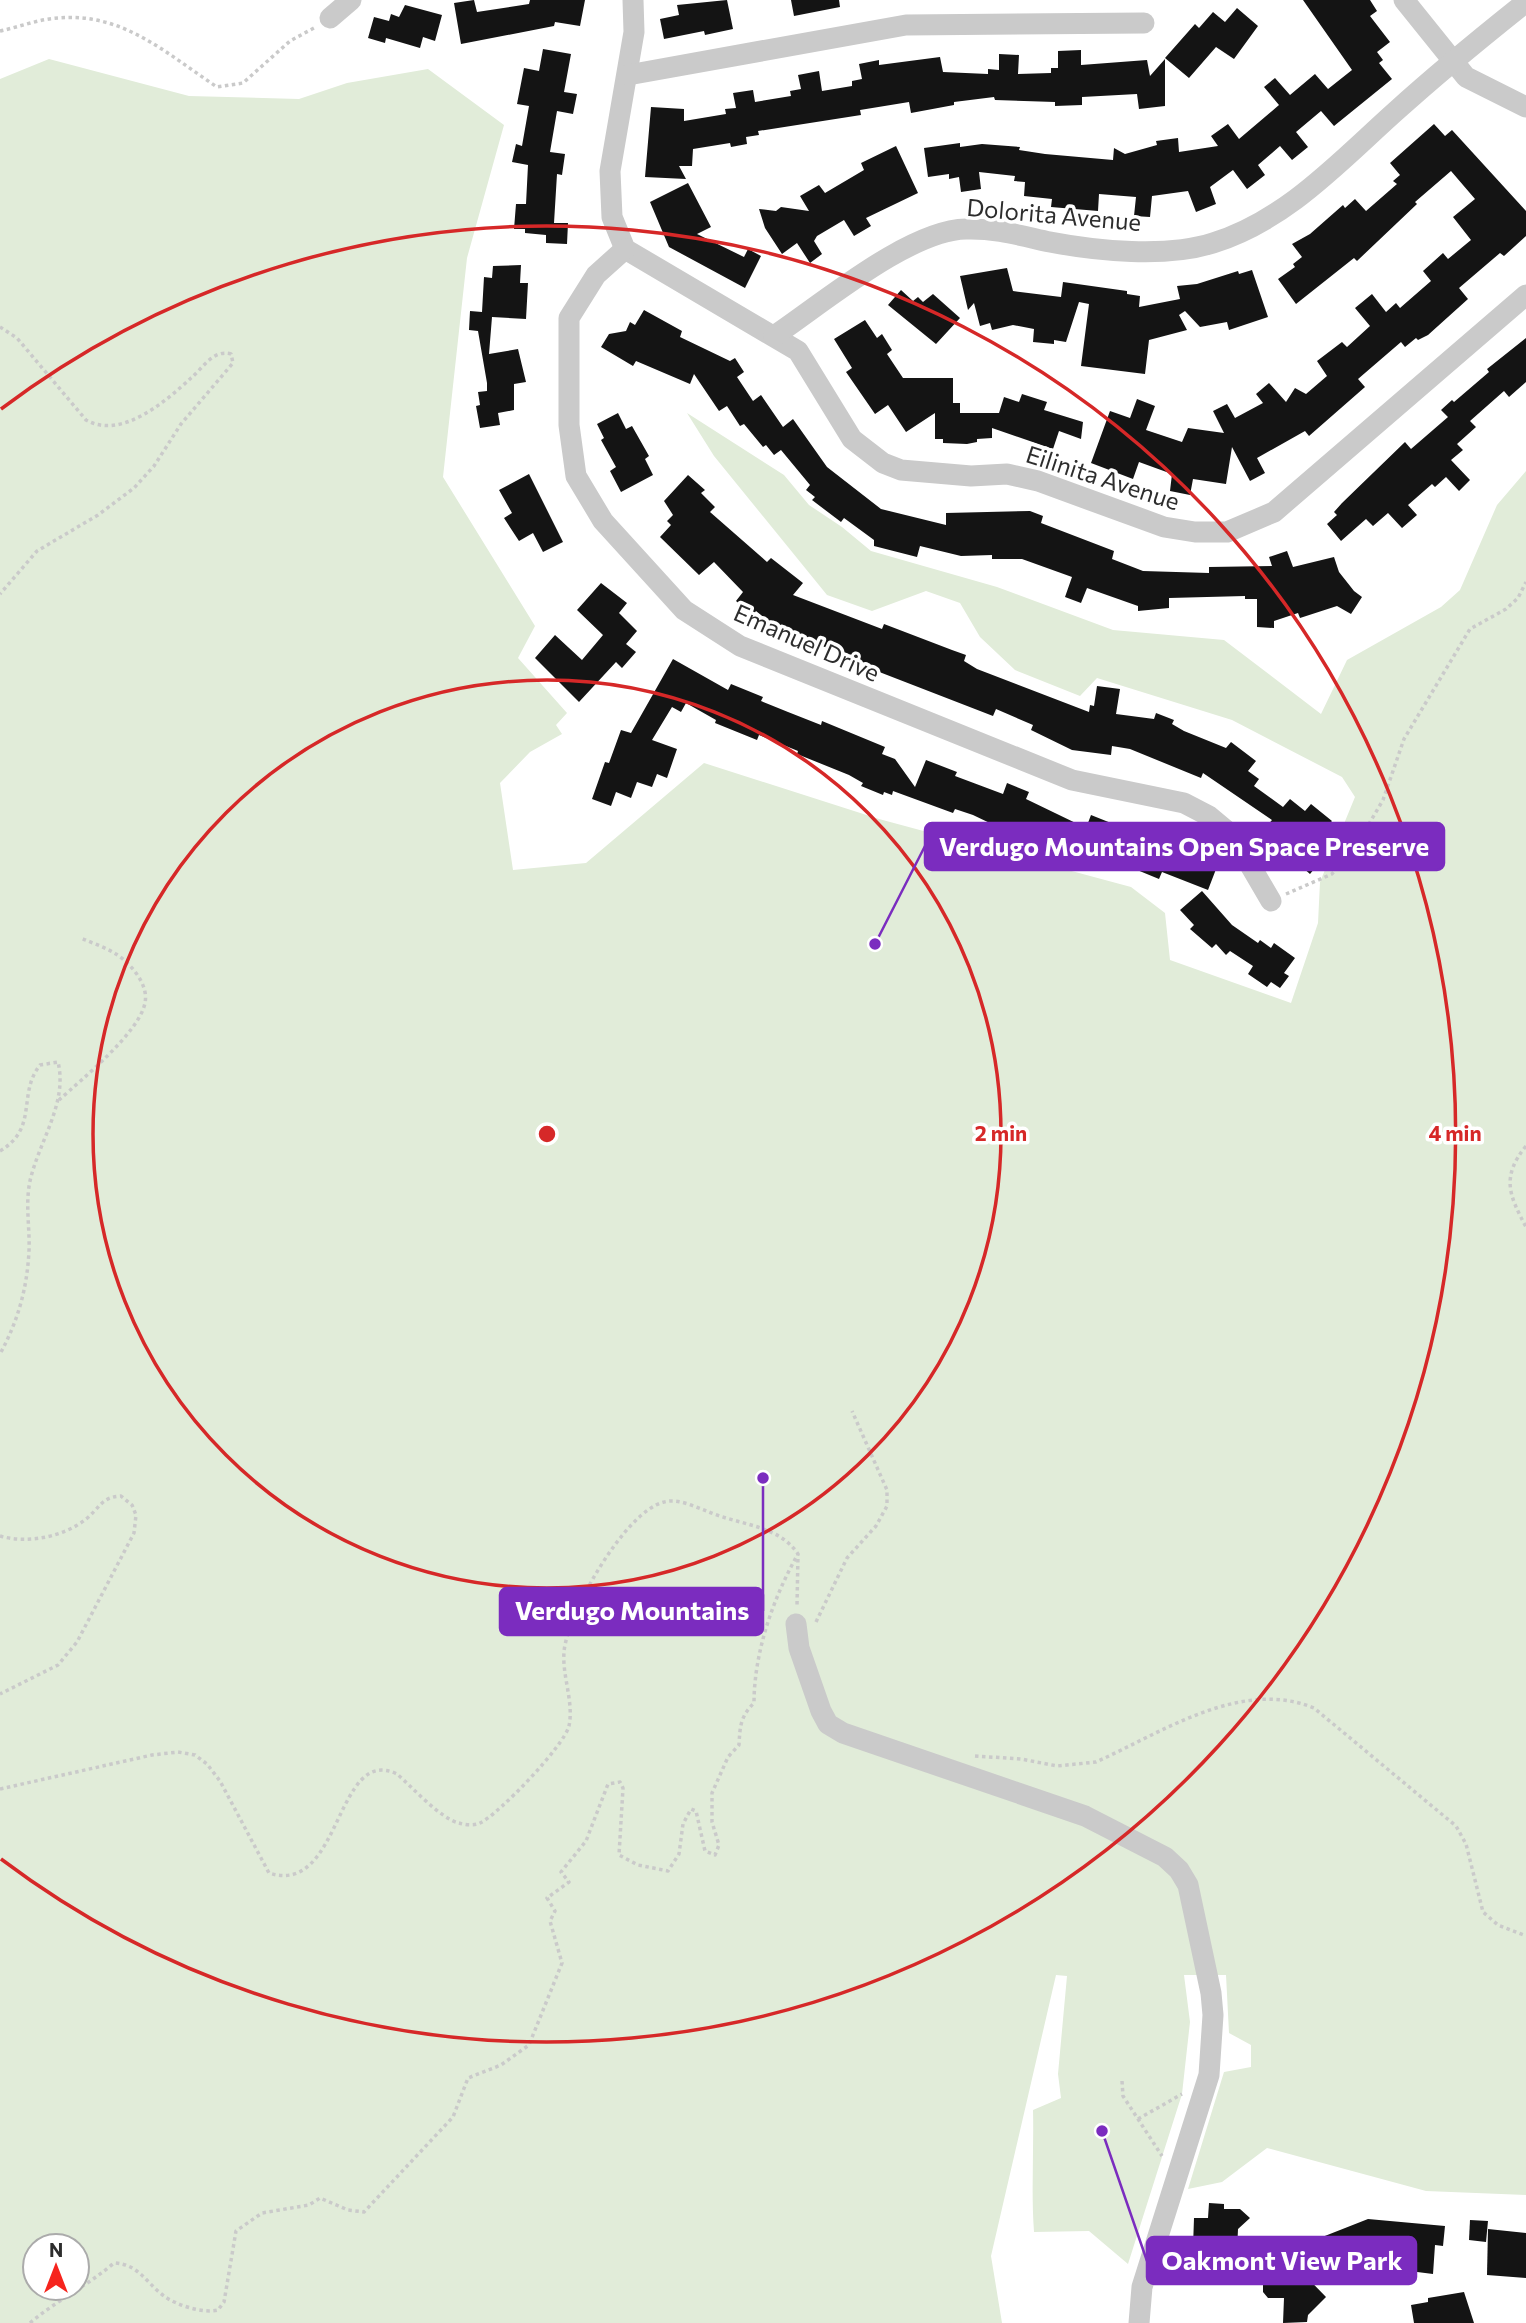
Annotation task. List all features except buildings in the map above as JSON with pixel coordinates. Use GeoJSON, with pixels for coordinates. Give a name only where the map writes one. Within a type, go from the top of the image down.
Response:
{"type":"FeatureCollection","features":[{"type":"Feature","properties":{"kind":"street"},"geometry":{"type":"LineString","coordinates":[[330,18],[351,0]]}},
{"type":"Feature","properties":{"kind":"street"},"geometry":{"type":"LineString","coordinates":[[625,248],[612,217],[610,170],[635,32],[634,0]]}},
{"type":"Feature","properties":{"kind":"street"},"geometry":{"type":"LineString","coordinates":[[1404,0],[1466,77],[1526,107]]}},
{"type":"Feature","properties":{"kind":"street","name":"Dolorita Avenue"},"geometry":{"type":"LineString","coordinates":[[774,336],[911,244],[964,228],[1000,231],[1094,248],[1137,251],[1211,244],[1245,231],[1292,204],[1452,61],[1526,2]]}},
{"type":"Feature","properties":{"kind":"street"},"geometry":{"type":"LineString","coordinates":[[628,75],[906,25],[1144,23]]}},
{"type":"Feature","properties":{"kind":"street","name":"Eilinita Avenue"},"geometry":{"type":"LineString","coordinates":[[625,248],[798,351],[852,439],[883,463],[924,474],[1007,474],[1067,490],[1164,527],[1195,532],[1227,532],[1274,512],[1526,295]]}},
{"type":"Feature","properties":{"kind":"street","name":"Emanuel Drive"},"geometry":{"type":"LineString","coordinates":[[625,248],[596,275],[569,318],[569,425],[576,476],[603,521],[684,610],[740,646],[1072,780],[1184,803],[1209,816],[1233,836],[1272,901]]}},
{"type":"Feature","properties":{"kind":"street"},"geometry":{"type":"LineString","coordinates":[[805,1625],[803,1664],[828,1724],[843,1733],[1085,1816],[1165,1857],[1180,1870],[1188,1885],[1213,2015],[1209,2075],[1142,2287],[1139,2323]]}},
{"type":"Feature","properties":{"kind":"path"},"geometry":{"type":"LineString","coordinates":[[0,31],[58,18],[102,19],[130,28],[217,88],[243,83],[290,41],[330,18]]}},
{"type":"Feature","properties":{"kind":"path"},"geometry":{"type":"LineString","coordinates":[[0,327],[17,338],[86,420],[98,427],[123,425],[191,379],[217,354],[231,354],[233,363],[181,424],[154,466],[134,488],[98,515],[37,551],[0,594]]}},
{"type":"Feature","properties":{"kind":"path"},"geometry":{"type":"LineString","coordinates":[[1272,901],[1332,874],[1360,839],[1383,800],[1404,739],[1470,629],[1506,609],[1518,598],[1526,582]]}},
{"type":"Feature","properties":{"kind":"path"},"geometry":{"type":"LineString","coordinates":[[58,1101],[111,1053],[135,1022],[145,1003],[144,986],[133,969],[116,954],[81,938]]}},
{"type":"Feature","properties":{"kind":"path"},"geometry":{"type":"LineString","coordinates":[[0,1151],[14,1143],[21,1132],[28,1110],[33,1074],[40,1065],[48,1061],[58,1062],[61,1076],[58,1101],[30,1182],[25,1288],[18,1316],[0,1354]]}},
{"type":"Feature","properties":{"kind":"path"},"geometry":{"type":"LineString","coordinates":[[1526,1146],[1513,1162],[1509,1182],[1512,1198],[1526,1227]]}},
{"type":"Feature","properties":{"kind":"path"},"geometry":{"type":"LineString","coordinates":[[805,1625],[847,1558],[876,1526],[887,1506],[887,1490],[852,1411]]}},
{"type":"Feature","properties":{"kind":"path"},"geometry":{"type":"LineString","coordinates":[[0,1535],[24,1540],[64,1532],[87,1519],[99,1503],[109,1497],[121,1496],[132,1505],[136,1515],[127,1550],[103,1587],[77,1642],[58,1665],[0,1694]]}},
{"type":"Feature","properties":{"kind":"path"},"geometry":{"type":"LineString","coordinates":[[0,1788],[152,1755],[178,1752],[195,1755],[207,1764],[220,1781],[269,1873],[281,1877],[305,1867],[321,1850],[336,1828],[358,1781],[375,1770],[387,1769],[397,1774],[456,1823],[480,1823],[544,1761],[568,1729],[564,1652],[569,1630],[594,1578],[638,1517],[654,1506],[676,1501],[779,1535],[798,1554],[805,1625]]}},
{"type":"Feature","properties":{"kind":"path"},"geometry":{"type":"LineString","coordinates":[[30,2323],[60,2298],[85,2287],[114,2263],[127,2264],[165,2298],[209,2313],[218,2310],[224,2302],[236,2231],[262,2213],[309,2205],[320,2198],[348,2210],[364,2212],[453,2117],[468,2078],[501,2065],[529,2045],[562,1963],[550,1921],[555,1910],[547,1898],[569,1882],[561,1872],[586,1841],[608,1784],[620,1782],[623,1788],[619,1855],[638,1865],[668,1871],[680,1854],[682,1824],[691,1809],[696,1811],[705,1851],[715,1854],[719,1845],[712,1822],[712,1793],[728,1757],[739,1745],[738,1731],[743,1714],[754,1703],[754,1684],[769,1618],[798,1554]]}},
{"type":"Feature","properties":{"kind":"path"},"geometry":{"type":"LineString","coordinates":[[949,1768],[972,1756],[1021,1759],[1057,1766],[1096,1762],[1229,1702],[1261,1697],[1295,1700],[1314,1708],[1455,1826],[1466,1844],[1483,1912],[1498,1925],[1526,1936]]}},
{"type":"Feature","properties":{"kind":"path"},"geometry":{"type":"LineString","coordinates":[[1122,2081],[1122,2096],[1162,2156]]}},
{"type":"Feature","properties":{"kind":"path"},"geometry":{"type":"LineString","coordinates":[[1138,2119],[1182,2094]]}},
{"type":"Feature","properties":{"kind":"green space"},"geometry":{"type":"Polygon","coordinates":[[[49,59],[189,96],[299,99],[347,83],[428,69],[504,125],[467,258],[443,477],[535,626],[518,658],[567,713],[556,725],[562,734],[530,752],[500,783],[513,870],[586,863],[704,763],[879,819],[1131,887],[1165,913],[1170,960],[1291,1003],[1318,923],[1320,882],[1355,797],[1342,777],[1232,720],[1097,678],[1080,696],[1015,670],[980,637],[960,603],[926,591],[872,611],[827,595],[714,456],[687,413],[784,475],[809,505],[871,551],[997,587],[1113,630],[1224,640],[1321,714],[1347,660],[1441,607],[1460,590],[1497,505],[1526,471],[1526,2195],[1426,2191],[1267,2148],[1222,2182],[1188,2189],[1224,2072],[1251,2067],[1251,2045],[1229,2033],[1226,1975],[1184,1975],[1190,2022],[1182,2094],[1128,2264],[1089,2231],[1034,2232],[1033,2110],[1061,2098],[1058,2074],[1067,1976],[1056,1975],[991,2256],[1002,2323],[0,2323],[0,79],[49,59]]]}},
{"type":"Feature","properties":{"kind":"place","name":"Verdugo Mountains Open Space Preserve"},"geometry":{"type":"Point","coordinates":[875,944]}},
{"type":"Feature","properties":{"kind":"place","name":"Verdugo Mountains"},"geometry":{"type":"Point","coordinates":[763,1478]}},
{"type":"Feature","properties":{"kind":"place","name":"Oakmont View Park"},"geometry":{"type":"Point","coordinates":[1102,2131]}}]}
